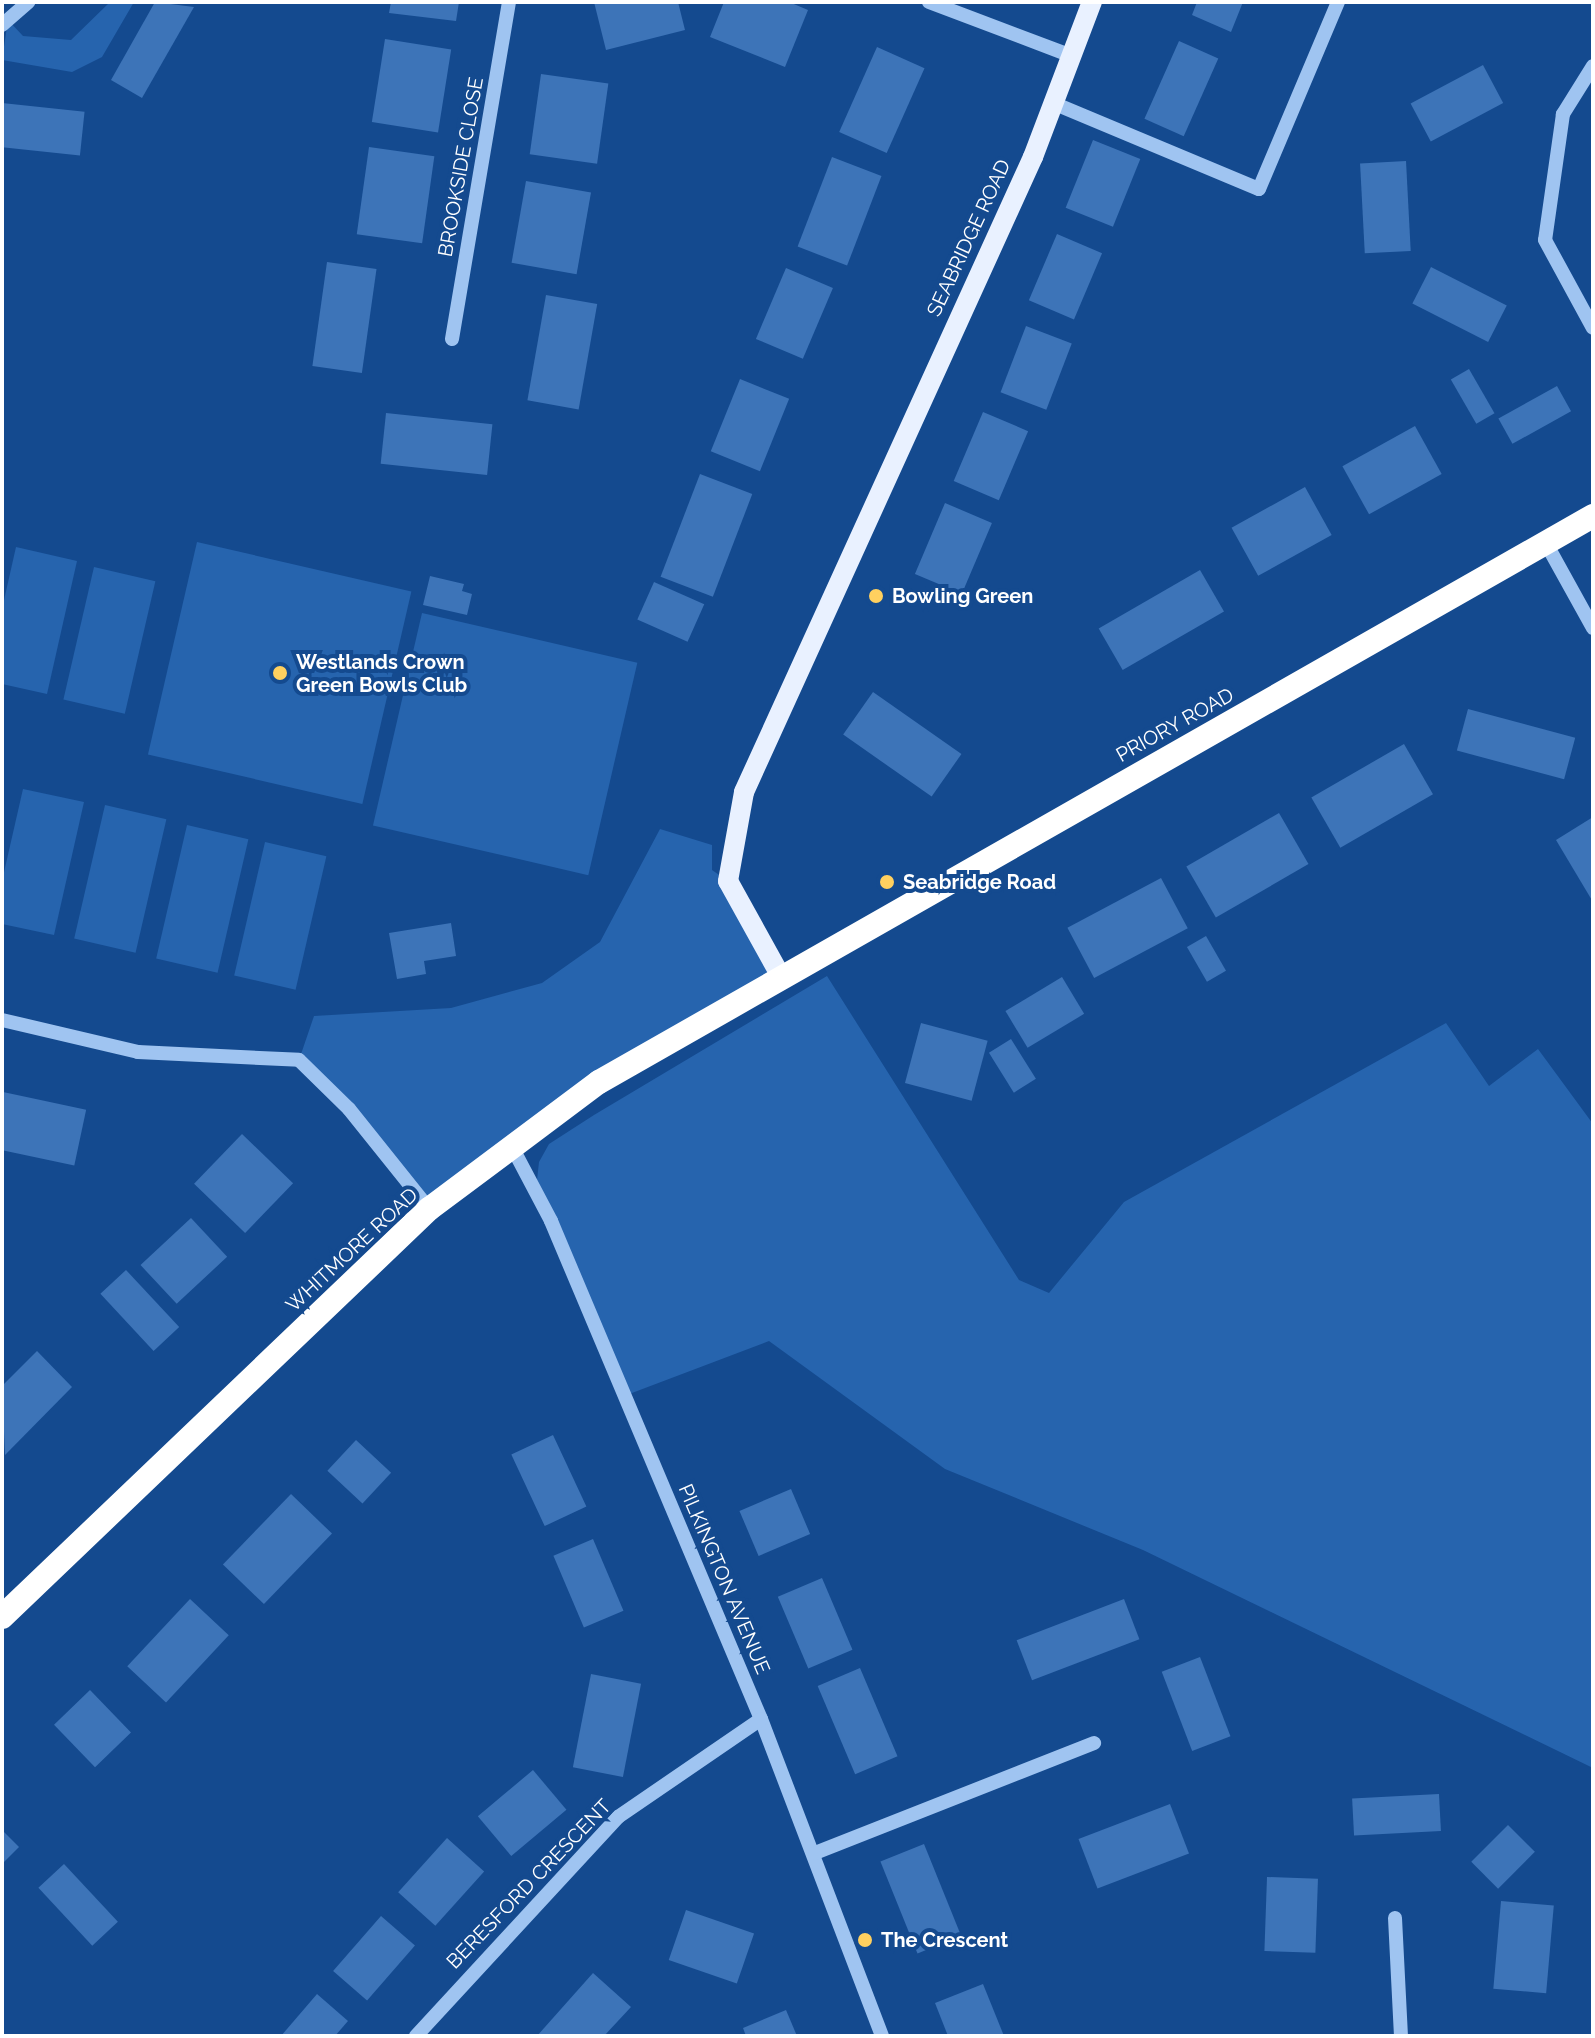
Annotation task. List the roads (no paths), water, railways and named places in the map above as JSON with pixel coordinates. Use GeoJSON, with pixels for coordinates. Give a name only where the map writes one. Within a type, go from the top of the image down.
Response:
{"type":"FeatureCollection","features":[{"type":"Feature","properties":{"kind":"highway","name":"PRIORY ROAD"},"geometry":{"type":"LineString","coordinates":[[779,973],[1547,545],[1593,516]]}},
{"type":"Feature","properties":{"kind":"highway","name":"WHITMORE ROAD"},"geometry":{"type":"LineString","coordinates":[[2,1617],[429,1209],[599,1082],[779,973]]}},
{"type":"Feature","properties":{"kind":"main road","name":"SEABRIDGE ROAD"},"geometry":{"type":"LineString","coordinates":[[779,973],[728,881],[744,792],[1053,103],[1092,2]]}},
{"type":"Feature","properties":{"kind":"street"},"geometry":{"type":"LineString","coordinates":[[2,25],[28,2]]}},
{"type":"Feature","properties":{"kind":"street","name":"BROOKSIDE CLOSE"},"geometry":{"type":"LineString","coordinates":[[452,339],[509,2]]}},
{"type":"Feature","properties":{"kind":"street"},"geometry":{"type":"LineString","coordinates":[[929,2],[1072,56]]}},
{"type":"Feature","properties":{"kind":"street"},"geometry":{"type":"LineString","coordinates":[[1053,103],[1259,189],[1338,2]]}},
{"type":"Feature","properties":{"kind":"street"},"geometry":{"type":"LineString","coordinates":[[1593,66],[1563,114],[1545,240],[1593,328]]}},
{"type":"Feature","properties":{"kind":"street"},"geometry":{"type":"LineString","coordinates":[[1547,545],[1593,628]]}},
{"type":"Feature","properties":{"kind":"street"},"geometry":{"type":"LineString","coordinates":[[2,1020],[138,1052],[299,1060],[349,1109],[429,1209]]}},
{"type":"Feature","properties":{"kind":"street","name":"PILKINGTON AVENUE"},"geometry":{"type":"LineString","coordinates":[[511,1145],[551,1221],[761,1719],[815,1853],[882,2036]]}},
{"type":"Feature","properties":{"kind":"street","name":"BERESFORD CRESCENT"},"geometry":{"type":"LineString","coordinates":[[416,2036],[618,1817],[761,1719]]}},
{"type":"Feature","properties":{"kind":"street"},"geometry":{"type":"LineString","coordinates":[[815,1853],[1094,1743]]}},
{"type":"Feature","properties":{"kind":"street"},"geometry":{"type":"LineString","coordinates":[[1395,1918],[1401,2036]]}},
{"type":"Feature","properties":{"kind":"place","name":"Bowling Green"},"geometry":{"type":"Point","coordinates":[876,596]}},
{"type":"Feature","properties":{"kind":"place","name":"Westlands Crown Green Bowls Club"},"geometry":{"type":"Point","coordinates":[280,673]}},
{"type":"Feature","properties":{"kind":"place","name":"Seabridge Road"},"geometry":{"type":"Point","coordinates":[887,882]}},
{"type":"Feature","properties":{"kind":"place","name":"The Crescent"},"geometry":{"type":"Point","coordinates":[865,1940]}}]}
